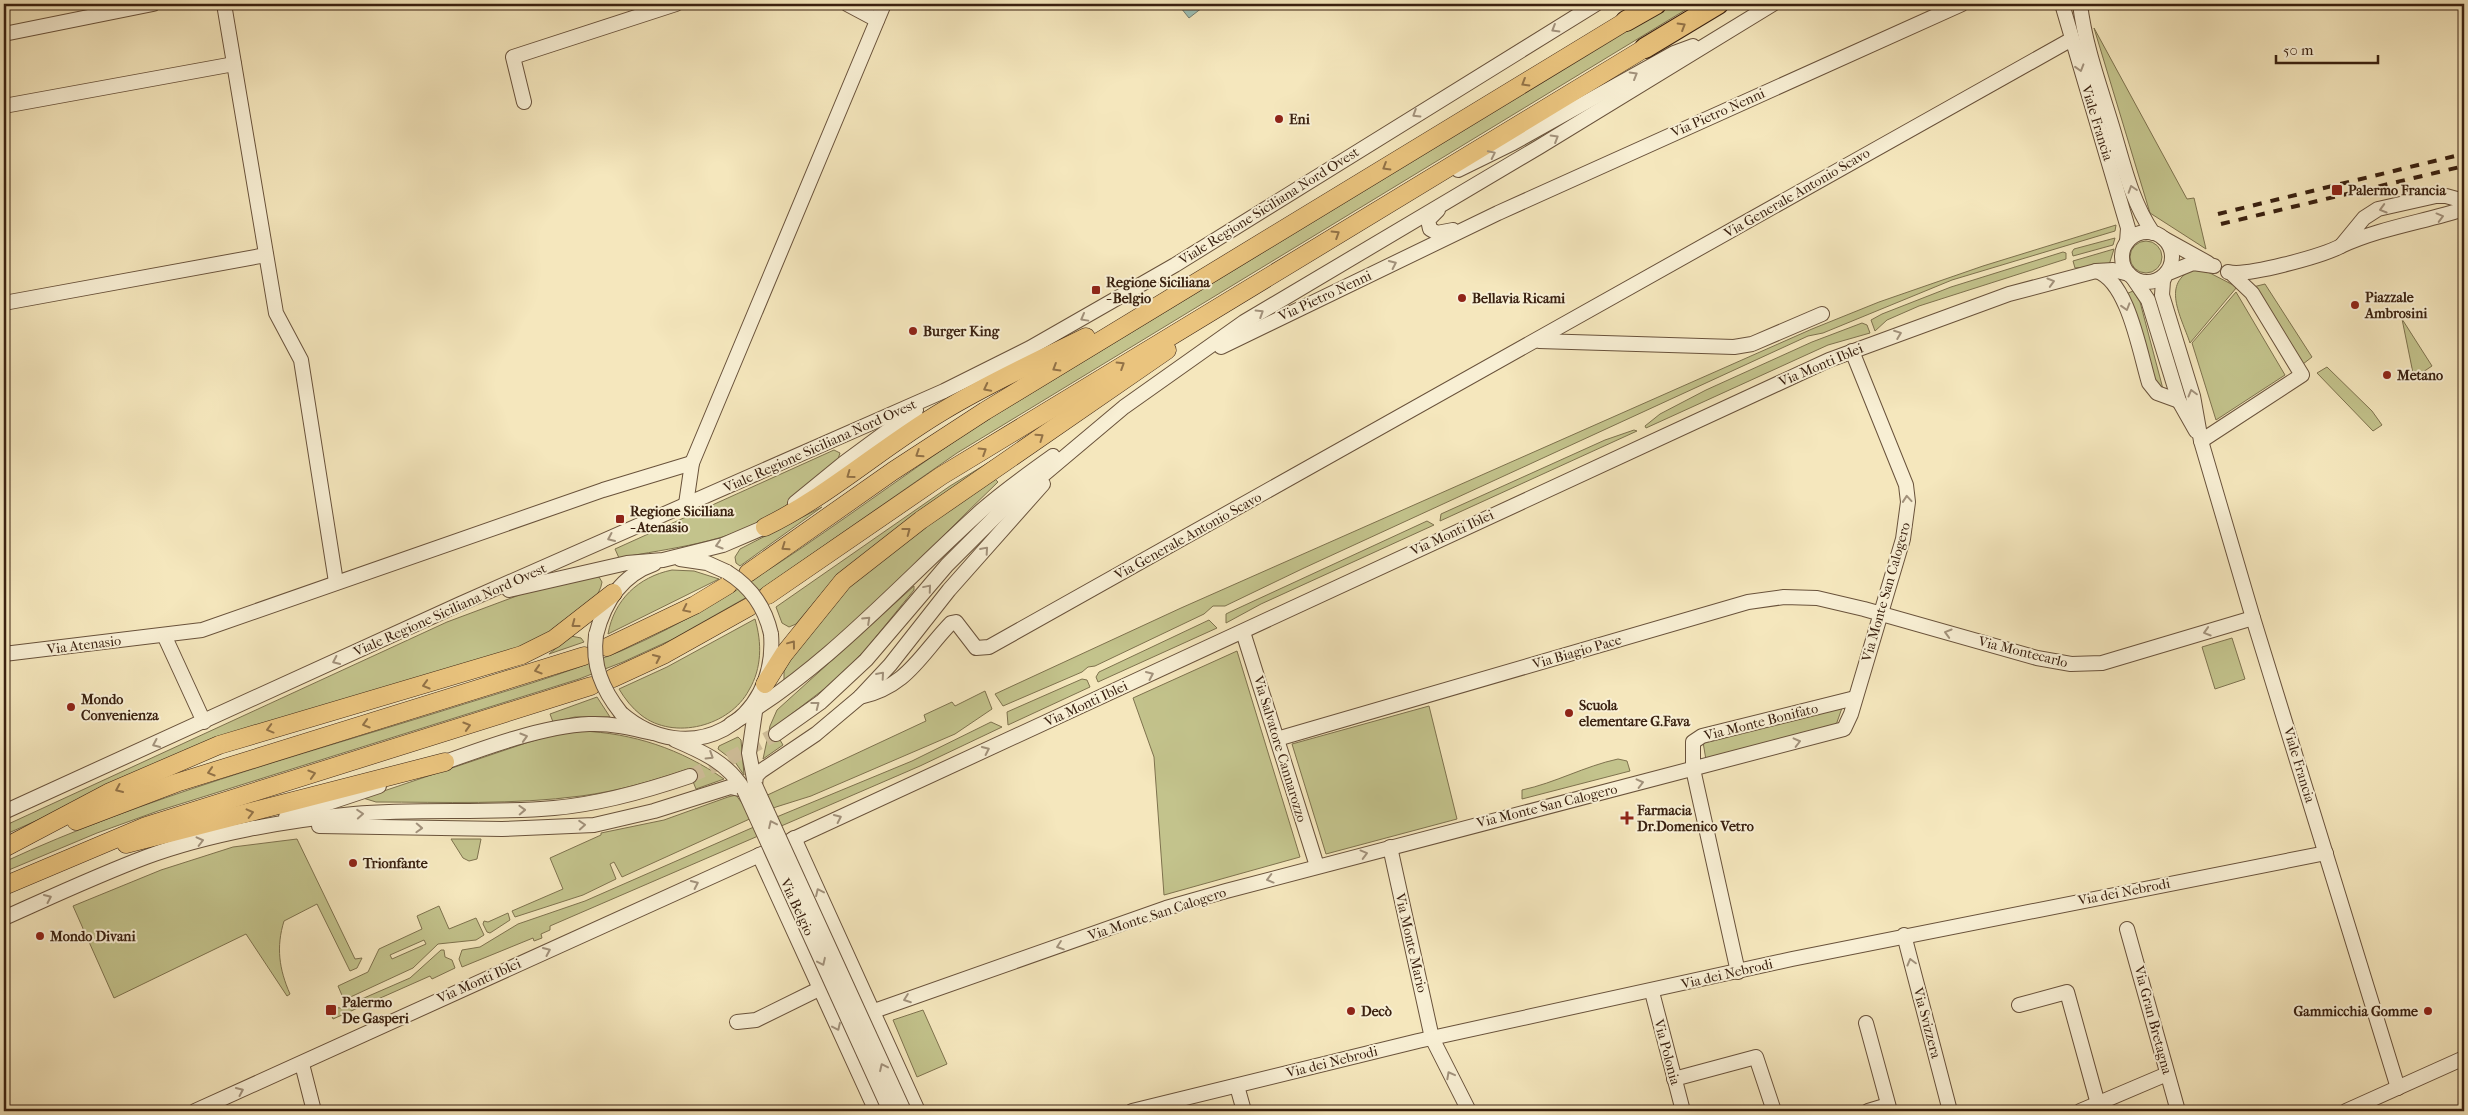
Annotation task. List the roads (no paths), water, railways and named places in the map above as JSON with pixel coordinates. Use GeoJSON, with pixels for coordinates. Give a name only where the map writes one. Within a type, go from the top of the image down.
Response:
{"type":"FeatureCollection","features":[{"type":"Feature","properties":{"kind":"highway"},"geometry":{"type":"LineString","coordinates":[[1626,22],[1656,4]]}},
{"type":"Feature","properties":{"kind":"highway"},"geometry":{"type":"LineString","coordinates":[[1645,48],[1718,4]]}},
{"type":"Feature","properties":{"kind":"main road","name":"Viale Regione Siciliana Nord Ovest"},"geometry":{"type":"LineString","coordinates":[[748,573],[893,471],[985,411],[1626,22]]}},
{"type":"Feature","properties":{"kind":"main road"},"geometry":{"type":"LineString","coordinates":[[768,595],[941,476],[1385,204],[1645,48]]}},
{"type":"Feature","properties":{"kind":"main road"},"geometry":{"type":"LineString","coordinates":[[765,527],[812,502],[944,410],[1103,328],[1277,233]]}},
{"type":"Feature","properties":{"kind":"main road"},"geometry":{"type":"LineString","coordinates":[[759,697],[801,632],[843,581],[921,520],[1294,260]]}},
{"type":"Feature","properties":{"kind":"main road"},"geometry":{"type":"LineString","coordinates":[[601,641],[695,605],[727,578]]}},
{"type":"Feature","properties":{"kind":"main road"},"geometry":{"type":"LineString","coordinates":[[4,850],[110,792],[219,745],[522,655],[567,630],[613,594]]}},
{"type":"Feature","properties":{"kind":"main road"},"geometry":{"type":"LineString","coordinates":[[613,678],[665,654],[749,607]]}},
{"type":"Feature","properties":{"kind":"main road"},"geometry":{"type":"LineString","coordinates":[[4,850],[176,783],[584,656]]}},
{"type":"Feature","properties":{"kind":"main road"},"geometry":{"type":"LineString","coordinates":[[4,886],[146,826],[547,702],[591,686]]}},
{"type":"Feature","properties":{"kind":"main road"},"geometry":{"type":"LineString","coordinates":[[67,858],[445,762]]}},
{"type":"Feature","properties":{"kind":"street"},"geometry":{"type":"LineString","coordinates":[[4,34],[153,4]]}},
{"type":"Feature","properties":{"kind":"street"},"geometry":{"type":"LineString","coordinates":[[224,4],[276,313],[301,360],[336,582]]}},
{"type":"Feature","properties":{"kind":"street"},"geometry":{"type":"LineString","coordinates":[[524,102],[513,57],[547,44],[676,4]]}},
{"type":"Feature","properties":{"kind":"street"},"geometry":{"type":"LineString","coordinates":[[847,4],[877,20]]}},
{"type":"Feature","properties":{"kind":"street"},"geometry":{"type":"LineString","coordinates":[[686,504],[692,463],[884,4]]}},
{"type":"Feature","properties":{"kind":"street","name":"Viale Regione Siciliana Nord Ovest"},"geometry":{"type":"LineString","coordinates":[[4,812],[460,604],[944,391],[1039,343],[1175,265],[1596,4]]}},
{"type":"Feature","properties":{"kind":"street"},"geometry":{"type":"LineString","coordinates":[[4,918],[92,878],[148,856],[331,803],[445,762],[529,735],[572,725],[605,724],[659,735],[706,736],[731,724],[759,697],[789,687],[856,630],[1008,489],[1252,317],[1773,4]]}},
{"type":"Feature","properties":{"kind":"street","name":"Via Pietro Nenni"},"geometry":{"type":"LineString","coordinates":[[1176,370],[1268,323],[1475,223],[1962,4]]}},
{"type":"Feature","properties":{"kind":"street","name":"Viale Francia"},"geometry":{"type":"LineString","coordinates":[[2062,4],[2128,228],[2126,242]]}},
{"type":"Feature","properties":{"kind":"street","name":"Viale Francia"},"geometry":{"type":"LineString","coordinates":[[2080,4],[2088,47],[2130,184],[2139,210],[2158,235]]}},
{"type":"Feature","properties":{"kind":"street"},"geometry":{"type":"LineString","coordinates":[[1385,204],[1500,150],[1674,52],[1725,33]]}},
{"type":"Feature","properties":{"kind":"street","name":"Via Generale Antonio Scavo"},"geometry":{"type":"LineString","coordinates":[[860,697],[876,693],[906,676],[951,623],[956,622],[963,629],[976,648],[989,647],[1538,341],[2055,46],[2072,39]]}},
{"type":"Feature","properties":{"kind":"street"},"geometry":{"type":"LineString","coordinates":[[4,106],[234,64]]}},
{"type":"Feature","properties":{"kind":"street"},"geometry":{"type":"LineString","coordinates":[[2340,246],[2364,218],[2378,209],[2436,196],[2450,196],[2464,201]]}},
{"type":"Feature","properties":{"kind":"street","name":"Via Pietro Nenni"},"geometry":{"type":"LineString","coordinates":[[1452,198],[1430,217],[1428,222],[1430,229],[1441,233],[1475,223]]}},
{"type":"Feature","properties":{"kind":"street"},"geometry":{"type":"LineString","coordinates":[[2231,273],[2248,272],[2319,255],[2370,234],[2447,215],[2464,208]]}},
{"type":"Feature","properties":{"kind":"street"},"geometry":{"type":"LineString","coordinates":[[2201,440],[2302,375],[2250,291],[2231,273],[2214,266],[2158,235],[2141,232],[2126,242],[2122,255],[2125,268],[2131,276],[2150,282],[2193,263],[2214,266]]}},
{"type":"Feature","properties":{"kind":"street"},"geometry":{"type":"LineString","coordinates":[[2158,235],[2172,254],[2166,274]]}},
{"type":"Feature","properties":{"kind":"street"},"geometry":{"type":"LineString","coordinates":[[4,303],[266,255]]}},
{"type":"Feature","properties":{"kind":"street","name":"Via Monti Iblei"},"geometry":{"type":"LineString","coordinates":[[792,839],[1243,632],[1263,620],[1852,351],[1979,304],[2096,271],[2113,270],[2131,276]]}},
{"type":"Feature","properties":{"kind":"street"},"geometry":{"type":"LineString","coordinates":[[2096,271],[2105,275],[2122,295],[2149,383],[2157,393],[2179,401]]}},
{"type":"Feature","properties":{"kind":"street","name":"Viale Francia"},"geometry":{"type":"LineString","coordinates":[[2166,274],[2163,281],[2162,295],[2193,396],[2201,440],[2398,1088]]}},
{"type":"Feature","properties":{"kind":"street","name":"Viale Francia"},"geometry":{"type":"LineString","coordinates":[[2131,276],[2148,300],[2179,401],[2201,440]]}},
{"type":"Feature","properties":{"kind":"street"},"geometry":{"type":"LineString","coordinates":[[1538,341],[1734,347],[1752,344],[1822,314]]}},
{"type":"Feature","properties":{"kind":"street","name":"Via Monte San Calogero"},"geometry":{"type":"LineString","coordinates":[[874,1011],[1166,908],[1317,866],[1840,731],[1847,724],[1903,539],[1908,502],[1903,478],[1852,351]]}},
{"type":"Feature","properties":{"kind":"street"},"geometry":{"type":"LineString","coordinates":[[659,735],[638,726],[621,712],[607,694],[599,674],[595,658],[601,641],[605,606],[613,594],[634,574],[663,560],[723,545],[765,527],[844,463],[944,391]]}},
{"type":"Feature","properties":{"kind":"street"},"geometry":{"type":"LineString","coordinates":[[776,734],[842,684],[878,647],[964,547],[1005,507],[1124,407]]}},
{"type":"Feature","properties":{"kind":"street"},"geometry":{"type":"LineString","coordinates":[[266,827],[546,828],[594,824],[626,818],[730,787],[749,788],[761,771],[816,734],[860,697],[884,672],[949,590],[1072,452]]}},
{"type":"Feature","properties":{"kind":"street","name":"Via Atenasio"},"geometry":{"type":"LineString","coordinates":[[4,654],[202,630],[603,490],[692,463]]}},
{"type":"Feature","properties":{"kind":"street"},"geometry":{"type":"LineString","coordinates":[[460,604],[530,585],[627,563],[694,560],[747,588],[759,604],[771,634],[772,656],[759,697]]}},
{"type":"Feature","properties":{"kind":"street","name":"Via Biagio Pace"},"geometry":{"type":"LineString","coordinates":[[1277,739],[1748,602],[1801,597],[1840,603],[1880,614]]}},
{"type":"Feature","properties":{"kind":"street","name":"Via Montecarlo"},"geometry":{"type":"LineString","coordinates":[[1880,614],[2036,658],[2071,664],[2102,663],[2254,618]]}},
{"type":"Feature","properties":{"kind":"street","name":"Via Salvatore Cannarozzo"},"geometry":{"type":"LineString","coordinates":[[1243,632],[1317,866]]}},
{"type":"Feature","properties":{"kind":"street"},"geometry":{"type":"LineString","coordinates":[[164,635],[204,722]]}},
{"type":"Feature","properties":{"kind":"street","name":"Via Belgio"},"geometry":{"type":"LineString","coordinates":[[759,697],[748,753],[749,788],[890,1111]]}},
{"type":"Feature","properties":{"kind":"street","name":"Via Monte Bonifato"},"geometry":{"type":"LineString","coordinates":[[1738,972],[1693,769],[1692,752],[1697,738],[1855,698]]}},
{"type":"Feature","properties":{"kind":"street","name":"Via Belgio"},"geometry":{"type":"LineString","coordinates":[[659,735],[715,759],[749,788],[904,1111]]}},
{"type":"Feature","properties":{"kind":"street"},"geometry":{"type":"LineString","coordinates":[[220,836],[352,814],[529,810],[589,804],[638,792],[690,776]]}},
{"type":"Feature","properties":{"kind":"street","name":"Via Belgio"},"geometry":{"type":"LineString","coordinates":[[792,839],[874,1011],[918,1111]]}},
{"type":"Feature","properties":{"kind":"street","name":"Via Monte Mario"},"geometry":{"type":"LineString","coordinates":[[1390,847],[1432,1038],[1469,1111]]}},
{"type":"Feature","properties":{"kind":"street","name":"Via dei Nebrodi"},"geometry":{"type":"LineString","coordinates":[[1132,1111],[1432,1038],[1652,992],[1904,935],[2326,853]]}},
{"type":"Feature","properties":{"kind":"street","name":"Via Monti Iblei"},"geometry":{"type":"LineString","coordinates":[[196,1111],[761,854]]}},
{"type":"Feature","properties":{"kind":"street","name":"Via Belgio"},"geometry":{"type":"LineString","coordinates":[[761,854],[819,990],[876,1111]]}},
{"type":"Feature","properties":{"kind":"street","name":"Via Gran Bretagna"},"geometry":{"type":"LineString","coordinates":[[2127,929],[2178,1111]]}},
{"type":"Feature","properties":{"kind":"street","name":"Via Svizzera"},"geometry":{"type":"LineString","coordinates":[[1904,935],[1950,1111]]}},
{"type":"Feature","properties":{"kind":"street"},"geometry":{"type":"LineString","coordinates":[[737,1022],[756,1020],[819,990]]}},
{"type":"Feature","properties":{"kind":"street","name":"Via Polonia"},"geometry":{"type":"LineString","coordinates":[[1652,992],[1683,1111]]}},
{"type":"Feature","properties":{"kind":"street"},"geometry":{"type":"LineString","coordinates":[[2018,1005],[2067,992],[2098,1104]]}},
{"type":"Feature","properties":{"kind":"street"},"geometry":{"type":"LineString","coordinates":[[1866,1023],[1889,1108],[1868,1111]]}},
{"type":"Feature","properties":{"kind":"street"},"geometry":{"type":"LineString","coordinates":[[1674,1079],[1756,1057],[1774,1111]]}},
{"type":"Feature","properties":{"kind":"street"},"geometry":{"type":"LineString","coordinates":[[2346,1111],[2464,1058]]}},
{"type":"Feature","properties":{"kind":"street"},"geometry":{"type":"LineString","coordinates":[[302,1064],[314,1111]]}},
{"type":"Feature","properties":{"kind":"street"},"geometry":{"type":"LineString","coordinates":[[2080,1111],[2167,1074]]}},
{"type":"Feature","properties":{"kind":"street"},"geometry":{"type":"LineString","coordinates":[[1237,1086],[1244,1111]]}},
{"type":"Feature","properties":{"kind":"water"},"geometry":{"type":"Polygon","coordinates":[[[1186,4],[1207,4],[1189,18],[1181,8],[1186,4]]]}},
{"type":"Feature","properties":{"kind":"tunnel"},"geometry":{"type":"LineString","coordinates":[[690,776],[727,760],[776,734]]}},
{"type":"Feature","properties":{"kind":"railway"},"geometry":{"type":"LineString","coordinates":[[2218,214],[2463,154]]}},
{"type":"Feature","properties":{"kind":"railway"},"geometry":{"type":"LineString","coordinates":[[2221,224],[2464,166]]}},
{"type":"Feature","properties":{"kind":"place","name":"Eni"},"geometry":{"type":"Point","coordinates":[1279,119]}},
{"type":"Feature","properties":{"kind":"place","name":"Palermo Francia"},"geometry":{"type":"Point","coordinates":[2337,190]}},
{"type":"Feature","properties":{"kind":"place","name":"Regione Siciliana - Belgio"},"geometry":{"type":"Point","coordinates":[1096,290]}},
{"type":"Feature","properties":{"kind":"place","name":"Bellavia Ricami"},"geometry":{"type":"Point","coordinates":[1462,298]}},
{"type":"Feature","properties":{"kind":"place","name":"Piazzale Ambrosini"},"geometry":{"type":"Point","coordinates":[2355,305]}},
{"type":"Feature","properties":{"kind":"place","name":"Burger King"},"geometry":{"type":"Point","coordinates":[913,331]}},
{"type":"Feature","properties":{"kind":"place","name":"Metano"},"geometry":{"type":"Point","coordinates":[2387,375]}},
{"type":"Feature","properties":{"kind":"place","name":"Regione Siciliana - Atenasio"},"geometry":{"type":"Point","coordinates":[620,519]}},
{"type":"Feature","properties":{"kind":"place","name":"Mondo Convenienza"},"geometry":{"type":"Point","coordinates":[71,707]}},
{"type":"Feature","properties":{"kind":"place","name":"Scuola elementare G.Fava"},"geometry":{"type":"Point","coordinates":[1569,713]}},
{"type":"Feature","properties":{"kind":"place","name":"Farmacia Dr.Domenico Vetro"},"geometry":{"type":"Point","coordinates":[1627,818]}},
{"type":"Feature","properties":{"kind":"place","name":"Trionfante"},"geometry":{"type":"Point","coordinates":[353,863]}},
{"type":"Feature","properties":{"kind":"place","name":"Mondo Divani"},"geometry":{"type":"Point","coordinates":[40,936]}},
{"type":"Feature","properties":{"kind":"place","name":"Palermo De Gasperi"},"geometry":{"type":"Point","coordinates":[331,1010]}},
{"type":"Feature","properties":{"kind":"place","name":"Decò"},"geometry":{"type":"Point","coordinates":[1351,1011]}},
{"type":"Feature","properties":{"kind":"place","name":"Gammicchia Gomme"},"geometry":{"type":"Point","coordinates":[2428,1011]}}]}
